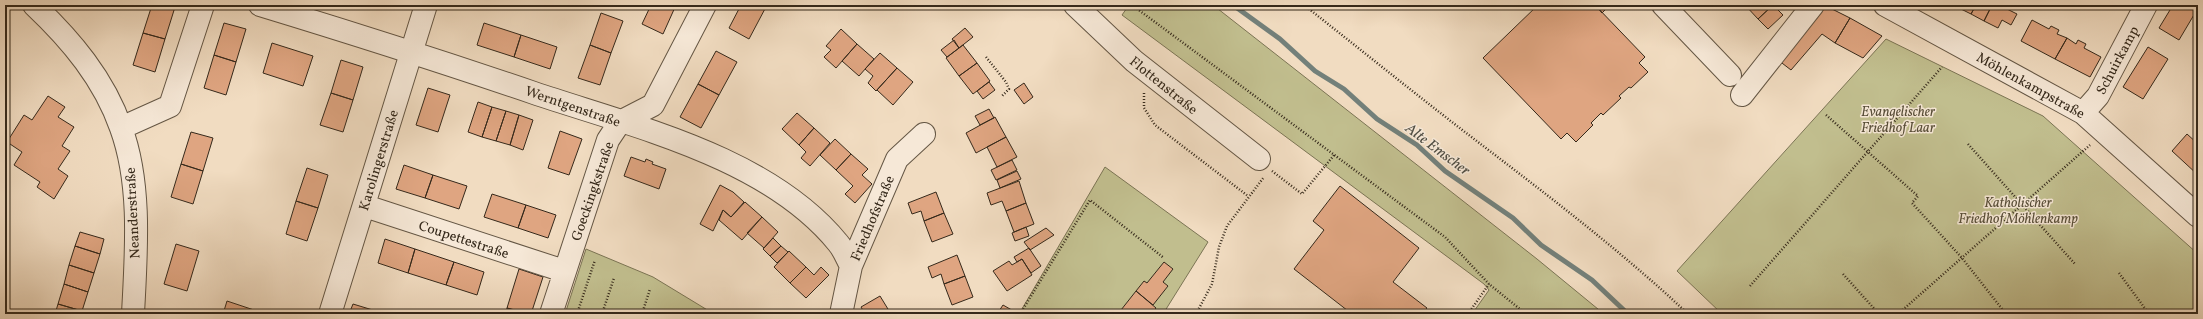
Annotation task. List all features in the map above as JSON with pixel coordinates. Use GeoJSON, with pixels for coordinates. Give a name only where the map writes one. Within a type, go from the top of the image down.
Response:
{"type":"FeatureCollection","features":[{"type":"Feature","properties":{"kind":"street","name":"Neanderstraße"},"geometry":{"type":"LineString","coordinates":[[34,5],[62,32],[91,68],[121,128],[133,175],[135,265],[133,314]]}},
{"type":"Feature","properties":{"kind":"street"},"geometry":{"type":"LineString","coordinates":[[121,128],[170,106],[203,5]]}},
{"type":"Feature","properties":{"kind":"street","name":"Werntgenstraße"},"geometry":{"type":"LineString","coordinates":[[260,5],[411,52],[671,138],[720,158],[761,179],[791,200],[816,221],[839,244],[851,266]]}},
{"type":"Feature","properties":{"kind":"street","name":"Karolingerstraße"},"geometry":{"type":"LineString","coordinates":[[330,314],[365,206],[426,5]]}},
{"type":"Feature","properties":{"kind":"street","name":"Goeckingkstraße"},"geometry":{"type":"LineString","coordinates":[[551,314],[608,140],[620,122],[653,105],[705,5]]}},
{"type":"Feature","properties":{"kind":"street","name":"Flottenstraße"},"geometry":{"type":"LineString","coordinates":[[1075,5],[1106,36],[1152,77],[1259,159]]}},
{"type":"Feature","properties":{"kind":"street"},"geometry":{"type":"LineString","coordinates":[[1663,5],[1730,75]]}},
{"type":"Feature","properties":{"kind":"street"},"geometry":{"type":"LineString","coordinates":[[1742,95],[1813,5]]}},
{"type":"Feature","properties":{"kind":"street","name":"Möhlenkampstraße"},"geometry":{"type":"LineString","coordinates":[[1885,5],[1912,11],[2084,113],[2198,216]]}},
{"type":"Feature","properties":{"kind":"street","name":"Schuirkamp"},"geometry":{"type":"LineString","coordinates":[[2084,113],[2098,96],[2146,5]]}},
{"type":"Feature","properties":{"kind":"street","name":"Friedhofstraße"},"geometry":{"type":"LineString","coordinates":[[841,314],[851,266],[897,159],[924,134]]}},
{"type":"Feature","properties":{"kind":"street","name":"Coupettestraße"},"geometry":{"type":"LineString","coordinates":[[365,206],[564,272]]}},
{"type":"Feature","properties":{"kind":"path"},"geometry":{"type":"LineString","coordinates":[[1132,5],[1290,124],[1335,154],[1446,237],[1489,284],[1526,314]]}},
{"type":"Feature","properties":{"kind":"path"},"geometry":{"type":"LineString","coordinates":[[1304,5],[1459,128],[1550,196],[1654,282],[1688,314]]}},
{"type":"Feature","properties":{"kind":"path"},"geometry":{"type":"LineString","coordinates":[[986,57],[1006,82],[1008,89],[1002,96]]}},
{"type":"Feature","properties":{"kind":"path"},"geometry":{"type":"LineString","coordinates":[[1750,286],[1942,67]]}},
{"type":"Feature","properties":{"kind":"path"},"geometry":{"type":"LineString","coordinates":[[1152,77],[1145,89],[1143,101],[1150,120],[1248,196]]}},
{"type":"Feature","properties":{"kind":"path"},"geometry":{"type":"LineString","coordinates":[[1826,115],[1918,196],[1912,203],[1962,258],[2006,314]]}},
{"type":"Feature","properties":{"kind":"path"},"geometry":{"type":"LineString","coordinates":[[1898,314],[2106,132]]}},
{"type":"Feature","properties":{"kind":"path"},"geometry":{"type":"LineString","coordinates":[[1968,144],[2075,264]]}},
{"type":"Feature","properties":{"kind":"path"},"geometry":{"type":"LineString","coordinates":[[1196,314],[1212,284],[1222,235],[1232,217],[1270,169],[1302,194],[1335,154]]}},
{"type":"Feature","properties":{"kind":"path"},"geometry":{"type":"LineString","coordinates":[[1020,314],[1090,200],[1164,258]]}},
{"type":"Feature","properties":{"kind":"path"},"geometry":{"type":"LineString","coordinates":[[577,314],[595,260]]}},
{"type":"Feature","properties":{"kind":"path"},"geometry":{"type":"LineString","coordinates":[[2118,273],[2149,314]]}},
{"type":"Feature","properties":{"kind":"path"},"geometry":{"type":"LineString","coordinates":[[1843,274],[1879,314]]}},
{"type":"Feature","properties":{"kind":"path"},"geometry":{"type":"LineString","coordinates":[[602,314],[614,278]]}},
{"type":"Feature","properties":{"kind":"path"},"geometry":{"type":"LineString","coordinates":[[1468,314],[1489,284]]}},
{"type":"Feature","properties":{"kind":"path"},"geometry":{"type":"LineString","coordinates":[[642,314],[650,289]]}},
{"type":"Feature","properties":{"kind":"green space"},"geometry":{"type":"Polygon","coordinates":[[[1129,5],[1213,5],[1537,259],[1604,314],[1472,314],[1489,290],[1484,284],[1122,15],[1129,5]]]}},
{"type":"Feature","properties":{"kind":"green space"},"geometry":{"type":"Polygon","coordinates":[[[1886,39],[2043,116],[2198,254],[2198,314],[1722,314],[1677,271],[1886,39]]]}},
{"type":"Feature","properties":{"kind":"green space"},"geometry":{"type":"Polygon","coordinates":[[[1105,167],[1208,242],[1163,314],[1019,314],[1105,167]]]}},
{"type":"Feature","properties":{"kind":"green space"},"geometry":{"type":"Polygon","coordinates":[[[586,249],[653,277],[714,314],[565,314],[586,249]]]}},
{"type":"Feature","properties":{"kind":"building"},"geometry":{"type":"Polygon","coordinates":[[[152,5],[175,7],[165,39],[143,33],[152,5]]]}},
{"type":"Feature","properties":{"kind":"building"},"geometry":{"type":"Polygon","coordinates":[[[651,5],[676,5],[663,34],[642,24],[651,5]]]}},
{"type":"Feature","properties":{"kind":"building"},"geometry":{"type":"Polygon","coordinates":[[[741,5],[767,5],[749,39],[729,28],[741,5]]]}},
{"type":"Feature","properties":{"kind":"building"},"geometry":{"type":"Polygon","coordinates":[[[1538,5],[1595,5],[1645,57],[1639,63],[1648,72],[1631,88],[1629,87],[1619,96],[1621,98],[1603,115],[1601,113],[1591,123],[1593,125],[1576,142],[1567,133],[1561,139],[1483,58],[1538,5]]]}},
{"type":"Feature","properties":{"kind":"building"},"geometry":{"type":"Polygon","coordinates":[[[1595,5],[1610,5],[1602,13],[1595,5]]]}},
{"type":"Feature","properties":{"kind":"building"},"geometry":{"type":"Polygon","coordinates":[[[1745,5],[1773,5],[1758,19],[1745,5]]]}},
{"type":"Feature","properties":{"kind":"building"},"geometry":{"type":"Polygon","coordinates":[[[1773,5],[1783,15],[1768,29],[1758,19],[1773,5]]]}},
{"type":"Feature","properties":{"kind":"building"},"geometry":{"type":"Polygon","coordinates":[[[1824,5],[1850,18],[1835,43],[1822,34],[1791,70],[1778,60],[1824,5]]]}},
{"type":"Feature","properties":{"kind":"building"},"geometry":{"type":"Polygon","coordinates":[[[1960,5],[1976,5],[1971,14],[1959,8],[1960,5]]]}},
{"type":"Feature","properties":{"kind":"building"},"geometry":{"type":"Polygon","coordinates":[[[1976,5],[1992,5],[1984,21],[1971,14],[1976,5]]]}},
{"type":"Feature","properties":{"kind":"building"},"geometry":{"type":"Polygon","coordinates":[[[1992,5],[1999,5],[2017,14],[2011,25],[2002,20],[1998,28],[1984,21],[1992,5]]]}},
{"type":"Feature","properties":{"kind":"building"},"geometry":{"type":"Polygon","coordinates":[[[2173,5],[2198,5],[2198,8],[2179,40],[2159,28],[2173,5]]]}},
{"type":"Feature","properties":{"kind":"building"},"geometry":{"type":"Polygon","coordinates":[[[601,13],[623,21],[611,53],[590,45],[601,13]]]}},
{"type":"Feature","properties":{"kind":"building"},"geometry":{"type":"Polygon","coordinates":[[[1850,18],[1882,36],[1863,58],[1835,43],[1850,18]]]}},
{"type":"Feature","properties":{"kind":"building"},"geometry":{"type":"Polygon","coordinates":[[[2032,20],[2049,29],[2051,26],[2059,30],[2057,34],[2067,38],[2055,59],[2021,41],[2032,20]]]}},
{"type":"Feature","properties":{"kind":"building"},"geometry":{"type":"Polygon","coordinates":[[[224,23],[246,29],[236,62],[214,55],[224,23]]]}},
{"type":"Feature","properties":{"kind":"building"},"geometry":{"type":"Polygon","coordinates":[[[484,23],[521,35],[514,57],[477,45],[484,23]]]}},
{"type":"Feature","properties":{"kind":"building"},"geometry":{"type":"Polygon","coordinates":[[[965,28],[973,37],[959,48],[952,39],[965,28]]]}},
{"type":"Feature","properties":{"kind":"building"},"geometry":{"type":"Polygon","coordinates":[[[841,29],[857,44],[836,68],[824,57],[831,50],[826,46],[841,29]]]}},
{"type":"Feature","properties":{"kind":"building"},"geometry":{"type":"Polygon","coordinates":[[[143,33],[165,39],[155,72],[133,65],[143,33]]]}},
{"type":"Feature","properties":{"kind":"building"},"geometry":{"type":"Polygon","coordinates":[[[521,35],[557,47],[550,69],[514,57],[521,35]]]}},
{"type":"Feature","properties":{"kind":"building"},"geometry":{"type":"Polygon","coordinates":[[[2067,38],[2076,44],[2078,40],[2086,44],[2084,48],[2101,57],[2090,77],[2055,59],[2067,38]]]}},
{"type":"Feature","properties":{"kind":"building"},"geometry":{"type":"Polygon","coordinates":[[[954,40],[959,48],[947,57],[941,50],[954,40]]]}},
{"type":"Feature","properties":{"kind":"building"},"geometry":{"type":"Polygon","coordinates":[[[272,43],[313,56],[303,86],[263,73],[272,43]]]}},
{"type":"Feature","properties":{"kind":"building"},"geometry":{"type":"Polygon","coordinates":[[[857,44],[874,59],[859,76],[842,61],[857,44]]]}},
{"type":"Feature","properties":{"kind":"building"},"geometry":{"type":"Polygon","coordinates":[[[590,45],[611,53],[600,85],[578,78],[590,45]]]}},
{"type":"Feature","properties":{"kind":"building"},"geometry":{"type":"Polygon","coordinates":[[[963,45],[977,63],[959,76],[946,58],[963,45]]]}},
{"type":"Feature","properties":{"kind":"building"},"geometry":{"type":"Polygon","coordinates":[[[2148,47],[2168,59],[2143,99],[2123,87],[2148,47]]]}},
{"type":"Feature","properties":{"kind":"building"},"geometry":{"type":"Polygon","coordinates":[[[716,51],[737,62],[719,95],[698,84],[716,51]]]}},
{"type":"Feature","properties":{"kind":"building"},"geometry":{"type":"Polygon","coordinates":[[[880,53],[897,68],[876,91],[868,83],[873,76],[865,69],[880,53]]]}},
{"type":"Feature","properties":{"kind":"building"},"geometry":{"type":"Polygon","coordinates":[[[214,55],[236,62],[226,95],[204,88],[214,55]]]}},
{"type":"Feature","properties":{"kind":"building"},"geometry":{"type":"Polygon","coordinates":[[[341,60],[363,67],[353,100],[331,93],[341,60]]]}},
{"type":"Feature","properties":{"kind":"building"},"geometry":{"type":"Polygon","coordinates":[[[977,63],[990,81],[973,94],[959,76],[977,63]]]}},
{"type":"Feature","properties":{"kind":"building"},"geometry":{"type":"Polygon","coordinates":[[[897,68],[913,82],[893,105],[877,90],[897,68]]]}},
{"type":"Feature","properties":{"kind":"building"},"geometry":{"type":"Polygon","coordinates":[[[989,82],[995,90],[983,99],[977,91],[989,82]]]}},
{"type":"Feature","properties":{"kind":"building"},"geometry":{"type":"Polygon","coordinates":[[[1024,83],[1033,97],[1024,104],[1014,90],[1024,83]]]}},
{"type":"Feature","properties":{"kind":"building"},"geometry":{"type":"Polygon","coordinates":[[[698,84],[719,95],[701,128],[680,117],[698,84]]]}},
{"type":"Feature","properties":{"kind":"building"},"geometry":{"type":"Polygon","coordinates":[[[428,88],[450,95],[438,132],[416,125],[428,88]]]}},
{"type":"Feature","properties":{"kind":"building"},"geometry":{"type":"Polygon","coordinates":[[[331,93],[353,100],[343,132],[320,125],[331,93]]]}},
{"type":"Feature","properties":{"kind":"building"},"geometry":{"type":"Polygon","coordinates":[[[48,96],[65,107],[58,117],[74,127],[62,146],[70,151],[58,169],[68,176],[54,199],[37,187],[40,182],[14,165],[22,152],[7,142],[24,115],[32,120],[48,96]]]}},
{"type":"Feature","properties":{"kind":"building"},"geometry":{"type":"Polygon","coordinates":[[[478,102],[492,107],[482,137],[468,132],[478,102]]]}},
{"type":"Feature","properties":{"kind":"building"},"geometry":{"type":"Polygon","coordinates":[[[492,107],[506,111],[496,141],[482,137],[492,107]]]}},
{"type":"Feature","properties":{"kind":"building"},"geometry":{"type":"Polygon","coordinates":[[[989,109],[994,118],[980,125],[975,116],[989,109]]]}},
{"type":"Feature","properties":{"kind":"building"},"geometry":{"type":"Polygon","coordinates":[[[506,111],[519,115],[510,145],[496,141],[506,111]]]}},
{"type":"Feature","properties":{"kind":"building"},"geometry":{"type":"Polygon","coordinates":[[[797,113],[814,128],[799,145],[782,129],[797,113]]]}},
{"type":"Feature","properties":{"kind":"building"},"geometry":{"type":"Polygon","coordinates":[[[519,115],[533,120],[523,150],[510,145],[519,115]]]}},
{"type":"Feature","properties":{"kind":"building"},"geometry":{"type":"Polygon","coordinates":[[[995,117],[1006,137],[976,153],[966,133],[995,117]]]}},
{"type":"Feature","properties":{"kind":"building"},"geometry":{"type":"Polygon","coordinates":[[[814,128],[830,143],[810,166],[801,158],[806,152],[799,145],[814,128]]]}},
{"type":"Feature","properties":{"kind":"building"},"geometry":{"type":"Polygon","coordinates":[[[560,131],[582,139],[569,175],[548,168],[560,131]]]}},
{"type":"Feature","properties":{"kind":"building"},"geometry":{"type":"Polygon","coordinates":[[[191,132],[213,138],[203,171],[181,164],[191,132]]]}},
{"type":"Feature","properties":{"kind":"building"},"geometry":{"type":"Polygon","coordinates":[[[2187,134],[2198,144],[2198,175],[2172,151],[2187,134]]]}},
{"type":"Feature","properties":{"kind":"building"},"geometry":{"type":"Polygon","coordinates":[[[1006,137],[1017,157],[997,167],[987,147],[1006,137]]]}},
{"type":"Feature","properties":{"kind":"building"},"geometry":{"type":"Polygon","coordinates":[[[835,139],[851,154],[836,170],[820,155],[835,139]]]}},
{"type":"Feature","properties":{"kind":"building"},"geometry":{"type":"Polygon","coordinates":[[[851,154],[868,169],[862,175],[872,184],[855,203],[845,194],[853,186],[836,170],[851,154]]]}},
{"type":"Feature","properties":{"kind":"building"},"geometry":{"type":"Polygon","coordinates":[[[631,157],[645,162],[646,159],[653,162],[652,164],[666,169],[659,189],[624,176],[631,157]]]}},
{"type":"Feature","properties":{"kind":"building"},"geometry":{"type":"Polygon","coordinates":[[[1012,160],[1017,170],[996,180],[991,170],[1012,160]]]}},
{"type":"Feature","properties":{"kind":"building"},"geometry":{"type":"Polygon","coordinates":[[[181,164],[203,171],[193,204],[171,197],[181,164]]]}},
{"type":"Feature","properties":{"kind":"building"},"geometry":{"type":"Polygon","coordinates":[[[404,165],[433,175],[425,198],[396,189],[404,165]]]}},
{"type":"Feature","properties":{"kind":"building"},"geometry":{"type":"Polygon","coordinates":[[[307,168],[328,175],[318,208],[296,201],[307,168]]]}},
{"type":"Feature","properties":{"kind":"building"},"geometry":{"type":"Polygon","coordinates":[[[1017,171],[1021,179],[1000,188],[997,180],[1017,171]]]}},
{"type":"Feature","properties":{"kind":"building"},"geometry":{"type":"Polygon","coordinates":[[[433,175],[467,186],[459,209],[425,198],[433,175]]]}},
{"type":"Feature","properties":{"kind":"building"},"geometry":{"type":"Polygon","coordinates":[[[1019,181],[1026,203],[1006,211],[1002,201],[991,205],[987,193],[1019,181]]]}},
{"type":"Feature","properties":{"kind":"building"},"geometry":{"type":"Polygon","coordinates":[[[720,185],[733,192],[744,202],[731,217],[723,210],[713,231],[700,224],[720,185]]]}},
{"type":"Feature","properties":{"kind":"building"},"geometry":{"type":"Polygon","coordinates":[[[1340,186],[1419,248],[1393,282],[1427,308],[1422,314],[1352,314],[1294,269],[1324,230],[1313,221],[1340,186]]]}},
{"type":"Feature","properties":{"kind":"building"},"geometry":{"type":"Polygon","coordinates":[[[936,192],[944,213],[924,221],[921,211],[912,214],[908,203],[936,192]]]}},
{"type":"Feature","properties":{"kind":"building"},"geometry":{"type":"Polygon","coordinates":[[[492,194],[526,205],[518,228],[484,217],[492,194]]]}},
{"type":"Feature","properties":{"kind":"building"},"geometry":{"type":"Polygon","coordinates":[[[296,201],[318,208],[307,241],[286,234],[296,201]]]}},
{"type":"Feature","properties":{"kind":"building"},"geometry":{"type":"Polygon","coordinates":[[[745,202],[762,217],[742,240],[719,220],[723,210],[731,217],[745,202]]]}},
{"type":"Feature","properties":{"kind":"building"},"geometry":{"type":"Polygon","coordinates":[[[1026,203],[1034,224],[1014,232],[1006,211],[1026,203]]]}},
{"type":"Feature","properties":{"kind":"building"},"geometry":{"type":"Polygon","coordinates":[[[526,205],[556,215],[548,238],[518,228],[526,205]]]}},
{"type":"Feature","properties":{"kind":"building"},"geometry":{"type":"Polygon","coordinates":[[[944,213],[953,234],[932,242],[924,221],[944,213]]]}},
{"type":"Feature","properties":{"kind":"building"},"geometry":{"type":"Polygon","coordinates":[[[762,217],[778,232],[764,248],[747,233],[762,217]]]}},
{"type":"Feature","properties":{"kind":"building"},"geometry":{"type":"Polygon","coordinates":[[[1026,227],[1029,236],[1015,241],[1012,233],[1026,227]]]}},
{"type":"Feature","properties":{"kind":"building"},"geometry":{"type":"Polygon","coordinates":[[[1046,228],[1054,235],[1030,250],[1024,242],[1046,228]]]}},
{"type":"Feature","properties":{"kind":"building"},"geometry":{"type":"Polygon","coordinates":[[[80,232],[104,239],[100,254],[75,246],[80,232]]]}},
{"type":"Feature","properties":{"kind":"building"},"geometry":{"type":"Polygon","coordinates":[[[773,238],[781,246],[770,256],[763,249],[773,238]]]}},
{"type":"Feature","properties":{"kind":"building"},"geometry":{"type":"Polygon","coordinates":[[[385,239],[415,249],[408,273],[378,263],[385,239]]]}},
{"type":"Feature","properties":{"kind":"building"},"geometry":{"type":"Polygon","coordinates":[[[176,244],[199,251],[187,291],[164,284],[176,244]]]}},
{"type":"Feature","properties":{"kind":"building"},"geometry":{"type":"Polygon","coordinates":[[[75,246],[100,254],[94,273],[69,265],[75,246]]]}},
{"type":"Feature","properties":{"kind":"building"},"geometry":{"type":"Polygon","coordinates":[[[781,246],[788,252],[777,263],[770,256],[781,246]]]}},
{"type":"Feature","properties":{"kind":"building"},"geometry":{"type":"Polygon","coordinates":[[[1029,248],[1041,266],[1031,273],[1022,259],[1017,262],[1014,257],[1029,248]]]}},
{"type":"Feature","properties":{"kind":"building"},"geometry":{"type":"Polygon","coordinates":[[[415,249],[454,262],[446,285],[408,273],[415,249]]]}},
{"type":"Feature","properties":{"kind":"building"},"geometry":{"type":"Polygon","coordinates":[[[789,251],[806,267],[790,283],[774,267],[789,251]]]}},
{"type":"Feature","properties":{"kind":"building"},"geometry":{"type":"Polygon","coordinates":[[[957,255],[965,276],[944,284],[941,274],[932,278],[928,267],[957,255]]]}},
{"type":"Feature","properties":{"kind":"building"},"geometry":{"type":"Polygon","coordinates":[[[1022,259],[1032,275],[1007,291],[993,271],[1009,261],[1012,265],[1022,259]]]}},
{"type":"Feature","properties":{"kind":"building"},"geometry":{"type":"Polygon","coordinates":[[[454,262],[484,272],[477,295],[446,285],[454,262]]]}},
{"type":"Feature","properties":{"kind":"building"},"geometry":{"type":"Polygon","coordinates":[[[1164,262],[1173,269],[1163,282],[1168,286],[1153,305],[1136,291],[1144,281],[1147,283],[1164,262]]]}},
{"type":"Feature","properties":{"kind":"building"},"geometry":{"type":"Polygon","coordinates":[[[69,265],[94,273],[88,292],[64,284],[69,265]]]}},
{"type":"Feature","properties":{"kind":"building"},"geometry":{"type":"Polygon","coordinates":[[[806,267],[814,275],[821,267],[829,275],[806,298],[790,283],[806,267]]]}},
{"type":"Feature","properties":{"kind":"building"},"geometry":{"type":"Polygon","coordinates":[[[519,269],[543,277],[531,314],[507,308],[519,269]]]}},
{"type":"Feature","properties":{"kind":"building"},"geometry":{"type":"Polygon","coordinates":[[[965,276],[973,297],[952,305],[944,284],[965,276]]]}},
{"type":"Feature","properties":{"kind":"building"},"geometry":{"type":"Polygon","coordinates":[[[64,284],[88,292],[82,311],[58,304],[64,284]]]}},
{"type":"Feature","properties":{"kind":"building"},"geometry":{"type":"Polygon","coordinates":[[[1136,291],[1156,308],[1153,312],[1155,314],[1127,314],[1121,310],[1136,291]]]}},
{"type":"Feature","properties":{"kind":"building"},"geometry":{"type":"Polygon","coordinates":[[[880,296],[891,314],[865,314],[861,307],[880,296]]]}},
{"type":"Feature","properties":{"kind":"building"},"geometry":{"type":"Polygon","coordinates":[[[227,301],[266,314],[223,314],[227,301]]]}},
{"type":"Feature","properties":{"kind":"building"},"geometry":{"type":"Polygon","coordinates":[[[58,304],[82,311],[82,314],[55,314],[58,304]]]}},
{"type":"Feature","properties":{"kind":"building"},"geometry":{"type":"Polygon","coordinates":[[[353,304],[376,311],[375,314],[349,314],[353,304]]]}},
{"type":"Feature","properties":{"kind":"building"},"geometry":{"type":"Polygon","coordinates":[[[1003,305],[1017,313],[997,314],[1003,305]]]}},
{"type":"Feature","properties":{"kind":"building"},"geometry":{"type":"Polygon","coordinates":[[[507,308],[526,314],[505,314],[507,308]]]}},
{"type":"Feature","properties":{"kind":"waterway","name":"Alte Emscher"},"geometry":{"type":"LineString","coordinates":[[1233,5],[1280,39],[1315,71],[1344,89],[1377,119],[1417,145],[1445,171],[1513,218],[1541,245],[1592,280],[1628,314]]}},
{"type":"Feature","properties":{"kind":"park label","name":"Evangelischer Friedhof Laar"},"geometry":{"type":"Point","coordinates":[1898,120]}},
{"type":"Feature","properties":{"kind":"park label","name":"Katholischer Friedhof Möhlenkamp"},"geometry":{"type":"Point","coordinates":[2018,210]}}]}
